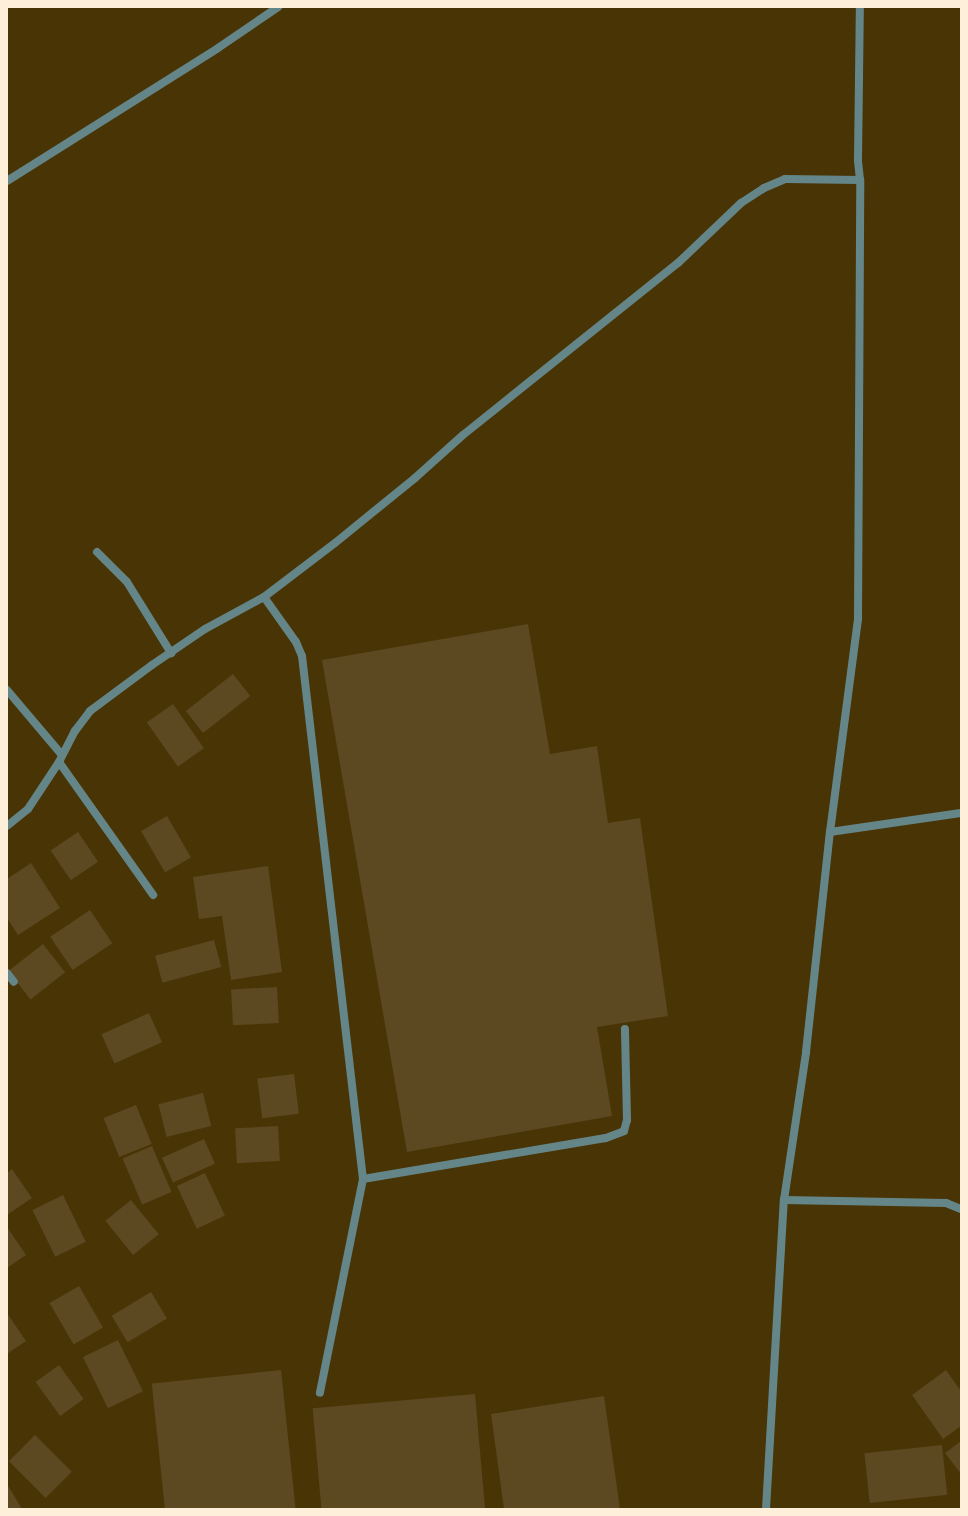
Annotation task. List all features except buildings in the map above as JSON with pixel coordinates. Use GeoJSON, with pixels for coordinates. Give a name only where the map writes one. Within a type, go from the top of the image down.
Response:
{"type":"FeatureCollection","features":[{"type":"Feature","properties":{"kind":"street"},"geometry":{"type":"LineString","coordinates":[[7,182],[212,52],[278,7]]}},
{"type":"Feature","properties":{"kind":"street"},"geometry":{"type":"LineString","coordinates":[[766,1509],[784,1200],[806,1052],[830,832],[858,619],[860,180],[858,160],[860,7]]}},
{"type":"Feature","properties":{"kind":"street"},"geometry":{"type":"LineString","coordinates":[[7,826],[28,809],[60,759],[75,731],[90,712],[171,652],[205,630],[264,597],[335,543],[415,478],[463,435],[678,263],[741,203],[764,188],[785,179],[860,180]]}},
{"type":"Feature","properties":{"kind":"street"},"geometry":{"type":"LineString","coordinates":[[97,552],[127,582],[171,652]]}},
{"type":"Feature","properties":{"kind":"street"},"geometry":{"type":"LineString","coordinates":[[264,597],[296,642],[302,656],[363,1179],[320,1393]]}},
{"type":"Feature","properties":{"kind":"street"},"geometry":{"type":"LineString","coordinates":[[7,690],[60,759],[153,895]]}},
{"type":"Feature","properties":{"kind":"street"},"geometry":{"type":"LineString","coordinates":[[830,832],[961,813]]}},
{"type":"Feature","properties":{"kind":"street"},"geometry":{"type":"LineString","coordinates":[[7,973],[14,982]]}},
{"type":"Feature","properties":{"kind":"street"},"geometry":{"type":"LineString","coordinates":[[363,1179],[606,1138],[624,1131],[627,1120],[625,1029]]}},
{"type":"Feature","properties":{"kind":"street"},"geometry":{"type":"LineString","coordinates":[[784,1200],[946,1203],[961,1208]]}}]}
